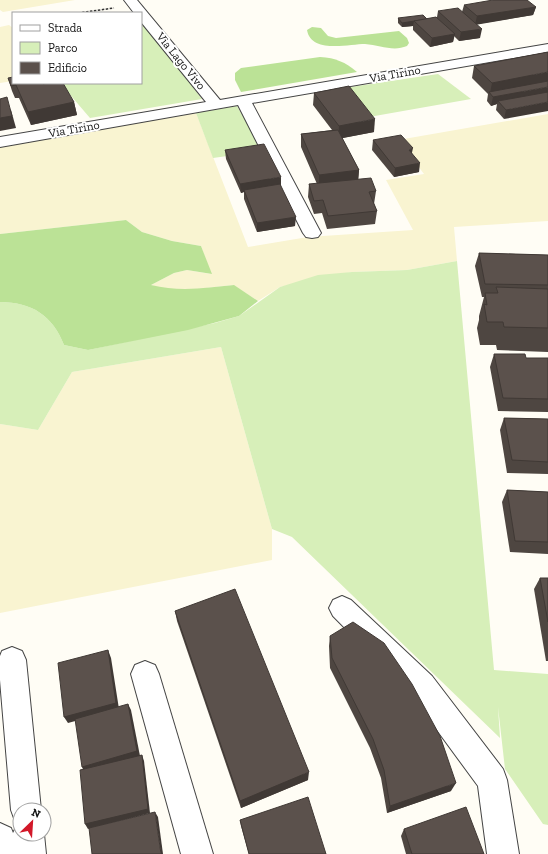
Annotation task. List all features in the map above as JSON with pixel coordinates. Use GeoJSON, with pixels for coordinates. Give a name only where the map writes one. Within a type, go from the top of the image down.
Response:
{"type":"FeatureCollection","features":[{"type":"Feature","properties":{"kind":"street","name":"Via Lago Vivo"},"geometry":{"type":"LineString","coordinates":[[133,4],[140,12]]}},
{"type":"Feature","properties":{"kind":"street","name":"Via Lago Vivo"},"geometry":{"type":"LineString","coordinates":[[142,15],[216,104]]}},
{"type":"Feature","properties":{"kind":"street","name":"Via Tirino"},"geometry":{"type":"LineString","coordinates":[[0,142],[548,48]]}},
{"type":"Feature","properties":{"kind":"street"},"geometry":{"type":"LineString","coordinates":[[243,100],[312,233]]}},
{"type":"Feature","properties":{"kind":"street"},"geometry":{"type":"LineString","coordinates":[[342,608],[422,686],[492,780],[503,854]]}},
{"type":"Feature","properties":{"kind":"street"},"geometry":{"type":"LineString","coordinates":[[12,660],[25,802]]}},
{"type":"Feature","properties":{"kind":"street"},"geometry":{"type":"LineString","coordinates":[[145,674],[197,854]]}},
{"type":"Feature","properties":{"kind":"street"},"geometry":{"type":"LineString","coordinates":[[0,839],[1,854]]}},
{"type":"Feature","properties":{"kind":"street"},"geometry":{"type":"LineString","coordinates":[[29,842],[30,854]]}},
{"type":"Feature","properties":{"kind":"path"},"geometry":{"type":"LineString","coordinates":[[84,12],[133,4]]}},
{"type":"Feature","properties":{"kind":"shaded area"},"geometry":{"type":"Polygon","coordinates":[[[0,0],[75,0],[3,12],[0,10],[0,0]]]}},
{"type":"Feature","properties":{"kind":"shaded area"},"geometry":{"type":"Polygon","coordinates":[[[9,25],[12,27],[12,81],[0,83],[0,27],[9,25]]]}},
{"type":"Feature","properties":{"kind":"shaded area"},"geometry":{"type":"Polygon","coordinates":[[[196,113],[248,247],[308,237],[413,230],[386,180],[424,174],[398,140],[548,114],[548,221],[454,227],[457,261],[407,270],[352,272],[280,287],[258,301],[233,285],[188,290],[164,289],[151,285],[174,273],[187,270],[211,274],[201,246],[172,241],[142,232],[126,220],[0,234],[0,146],[196,113]]]}},
{"type":"Feature","properties":{"kind":"shaded area"},"geometry":{"type":"Polygon","coordinates":[[[221,347],[272,529],[272,560],[0,613],[0,424],[38,430],[72,372],[221,347]]]}},
{"type":"Feature","properties":{"kind":"green space"},"geometry":{"type":"Polygon","coordinates":[[[142,19],[202,99],[90,118],[61,84],[142,84],[142,19]]]}},
{"type":"Feature","properties":{"kind":"green space"},"geometry":{"type":"Polygon","coordinates":[[[312,27],[321,28],[328,36],[336,38],[399,31],[407,38],[409,43],[407,46],[402,48],[386,48],[365,44],[341,46],[323,45],[310,37],[307,30],[312,27]]]}},
{"type":"Feature","properties":{"kind":"green space"},"geometry":{"type":"Polygon","coordinates":[[[320,57],[340,61],[357,72],[241,92],[235,80],[235,73],[241,68],[320,57]]]}},
{"type":"Feature","properties":{"kind":"green space"},"geometry":{"type":"Polygon","coordinates":[[[438,74],[471,99],[369,117],[344,88],[438,74]]]}},
{"type":"Feature","properties":{"kind":"green space"},"geometry":{"type":"Polygon","coordinates":[[[237,106],[263,151],[213,158],[196,113],[237,106]]]}},
{"type":"Feature","properties":{"kind":"green space"},"geometry":{"type":"Polygon","coordinates":[[[126,220],[142,232],[172,241],[201,246],[212,274],[187,270],[174,273],[151,285],[182,289],[234,285],[258,301],[239,316],[188,330],[88,350],[64,345],[54,326],[40,313],[31,308],[22,305],[0,302],[0,234],[126,220]]]}},
{"type":"Feature","properties":{"kind":"green space"},"geometry":{"type":"Polygon","coordinates":[[[457,261],[494,670],[548,674],[548,825],[543,824],[505,769],[498,707],[500,738],[292,537],[272,529],[221,347],[72,372],[38,430],[0,424],[0,302],[22,305],[31,308],[40,313],[54,326],[64,345],[88,350],[215,323],[239,316],[280,287],[318,275],[407,270],[457,261]]]}},
{"type":"Feature","properties":{"kind":"building"},"geometry":{"type":"Polygon","coordinates":[[[493,0],[527,0],[536,7],[477,16],[464,5],[493,0]]]}},
{"type":"Feature","properties":{"kind":"building"},"geometry":{"type":"Polygon","coordinates":[[[458,8],[482,29],[461,32],[438,11],[458,8]]]}},
{"type":"Feature","properties":{"kind":"building"},"geometry":{"type":"Polygon","coordinates":[[[423,15],[427,19],[402,23],[398,18],[423,15]]]}},
{"type":"Feature","properties":{"kind":"building"},"geometry":{"type":"Polygon","coordinates":[[[436,17],[455,34],[432,38],[414,21],[436,17]]]}},
{"type":"Feature","properties":{"kind":"building"},"geometry":{"type":"Polygon","coordinates":[[[548,52],[548,72],[492,83],[474,66],[548,52]]]}},
{"type":"Feature","properties":{"kind":"building"},"geometry":{"type":"Polygon","coordinates":[[[12,77],[12,84],[64,84],[74,102],[28,112],[16,85],[11,86],[8,78],[12,77]]]}},
{"type":"Feature","properties":{"kind":"building"},"geometry":{"type":"Polygon","coordinates":[[[548,81],[548,87],[493,97],[489,92],[548,81]]]}},
{"type":"Feature","properties":{"kind":"building"},"geometry":{"type":"Polygon","coordinates":[[[349,86],[375,119],[339,126],[314,93],[349,86]]]}},
{"type":"Feature","properties":{"kind":"building"},"geometry":{"type":"Polygon","coordinates":[[[548,92],[548,102],[506,110],[498,101],[548,92]]]}},
{"type":"Feature","properties":{"kind":"building"},"geometry":{"type":"Polygon","coordinates":[[[7,97],[12,116],[0,118],[0,99],[7,97]]]}},
{"type":"Feature","properties":{"kind":"building"},"geometry":{"type":"Polygon","coordinates":[[[338,130],[359,170],[319,175],[301,134],[338,130]]]}},
{"type":"Feature","properties":{"kind":"building"},"geometry":{"type":"Polygon","coordinates":[[[401,135],[413,148],[409,150],[420,163],[395,168],[373,140],[401,135]]]}},
{"type":"Feature","properties":{"kind":"building"},"geometry":{"type":"Polygon","coordinates":[[[264,144],[281,177],[240,184],[225,150],[264,144]]]}},
{"type":"Feature","properties":{"kind":"building"},"geometry":{"type":"Polygon","coordinates":[[[371,178],[376,191],[369,192],[377,211],[328,216],[323,200],[314,201],[309,184],[371,178]]]}},
{"type":"Feature","properties":{"kind":"building"},"geometry":{"type":"Polygon","coordinates":[[[280,184],[296,217],[257,223],[244,190],[280,184]]]}},
{"type":"Feature","properties":{"kind":"building"},"geometry":{"type":"Polygon","coordinates":[[[479,253],[548,255],[548,285],[485,284],[479,253]]]}},
{"type":"Feature","properties":{"kind":"building"},"geometry":{"type":"Polygon","coordinates":[[[496,287],[548,289],[548,328],[504,327],[503,322],[487,322],[484,304],[487,305],[485,293],[498,293],[496,287]]]}},
{"type":"Feature","properties":{"kind":"building"},"geometry":{"type":"Polygon","coordinates":[[[494,354],[525,354],[526,358],[548,358],[548,399],[503,398],[494,354]]]}},
{"type":"Feature","properties":{"kind":"building"},"geometry":{"type":"Polygon","coordinates":[[[504,418],[548,419],[548,462],[512,460],[504,418]]]}},
{"type":"Feature","properties":{"kind":"building"},"geometry":{"type":"Polygon","coordinates":[[[507,490],[548,492],[548,542],[515,541],[507,490]]]}},
{"type":"Feature","properties":{"kind":"building"},"geometry":{"type":"Polygon","coordinates":[[[540,578],[548,578],[548,622],[540,578]]]}},
{"type":"Feature","properties":{"kind":"building"},"geometry":{"type":"Polygon","coordinates":[[[235,589],[309,772],[240,801],[175,611],[235,589]]]}},
{"type":"Feature","properties":{"kind":"building"},"geometry":{"type":"Polygon","coordinates":[[[353,622],[384,643],[412,684],[440,736],[456,783],[390,806],[384,770],[373,739],[332,658],[330,636],[353,622]]]}},
{"type":"Feature","properties":{"kind":"building"},"geometry":{"type":"Polygon","coordinates":[[[108,650],[116,703],[64,717],[58,663],[108,650]]]}},
{"type":"Feature","properties":{"kind":"building"},"geometry":{"type":"Polygon","coordinates":[[[128,704],[137,751],[82,767],[75,719],[128,704]]]}},
{"type":"Feature","properties":{"kind":"building"},"geometry":{"type":"Polygon","coordinates":[[[142,755],[148,809],[85,824],[80,770],[142,755]]]}},
{"type":"Feature","properties":{"kind":"building"},"geometry":{"type":"Polygon","coordinates":[[[308,797],[326,854],[249,854],[240,820],[308,797]]]}},
{"type":"Feature","properties":{"kind":"building"},"geometry":{"type":"Polygon","coordinates":[[[466,807],[484,854],[412,854],[404,829],[466,807]]]}},
{"type":"Feature","properties":{"kind":"building"},"geometry":{"type":"Polygon","coordinates":[[[155,812],[161,854],[92,854],[89,828],[155,812]]]}}]}
